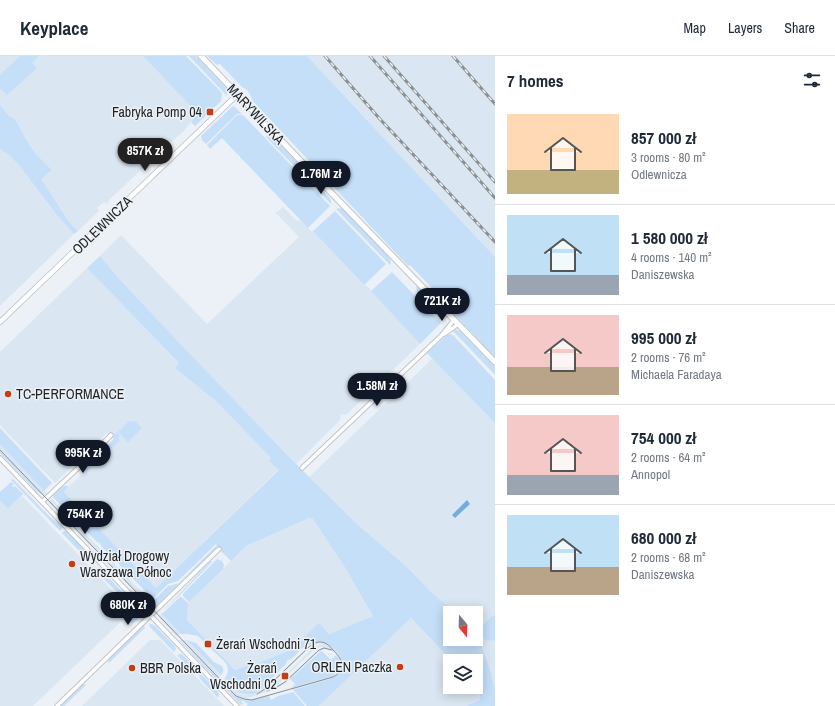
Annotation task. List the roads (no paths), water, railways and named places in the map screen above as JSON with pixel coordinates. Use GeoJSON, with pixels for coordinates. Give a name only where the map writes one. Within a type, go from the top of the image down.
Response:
{"type":"FeatureCollection","features":[{"type":"Feature","properties":{"kind":"main road","name":"MARYWILSKA"},"geometry":{"type":"LineString","coordinates":[[201,56],[495,362]]}},
{"type":"Feature","properties":{"kind":"street","name":"ODLEWNICZA"},"geometry":{"type":"LineString","coordinates":[[0,322],[238,94]]}},
{"type":"Feature","properties":{"kind":"street"},"geometry":{"type":"LineString","coordinates":[[302,468],[441,336],[453,328],[456,322]]}},
{"type":"Feature","properties":{"kind":"street"},"geometry":{"type":"LineString","coordinates":[[42,502],[106,441],[110,435]]}},
{"type":"Feature","properties":{"kind":"street"},"geometry":{"type":"LineString","coordinates":[[0,458],[237,706]]}},
{"type":"Feature","properties":{"kind":"street"},"geometry":{"type":"LineString","coordinates":[[56,706],[219,549]]}},
{"type":"Feature","properties":{"kind":"water"},"geometry":{"type":"Polygon","coordinates":[[[467,500],[470,504],[455,518],[452,515],[467,500]]]}},
{"type":"Feature","properties":{"kind":"tram line"},"geometry":{"type":"LineString","coordinates":[[0,450],[236,696],[252,700],[333,677],[342,668],[340,658],[325,643],[317,642],[309,647],[265,689],[257,694]]}},
{"type":"Feature","properties":{"kind":"tram line"},"geometry":{"type":"LineString","coordinates":[[267,691],[285,682],[319,650],[324,648],[332,650]]}},
{"type":"Feature","properties":{"kind":"railway"},"geometry":{"type":"LineString","coordinates":[[325,56],[379,118],[495,242]]}},
{"type":"Feature","properties":{"kind":"railway"},"geometry":{"type":"LineString","coordinates":[[370,56],[495,198]]}},
{"type":"Feature","properties":{"kind":"railway"},"geometry":{"type":"LineString","coordinates":[[384,56],[495,182]]}},
{"type":"Feature","properties":{"kind":"railway"},"geometry":{"type":"LineString","coordinates":[[453,56],[495,104]]}},
{"type":"Feature","properties":{"kind":"place","name":"Fabryka Pomp 04"},"geometry":{"type":"Point","coordinates":[210,112]}},
{"type":"Feature","properties":{"kind":"place","name":"TC-PERFORMANCE"},"geometry":{"type":"Point","coordinates":[8,394]}},
{"type":"Feature","properties":{"kind":"place","name":"Wydział Drogowy Warszawa Północ"},"geometry":{"type":"Point","coordinates":[72,564]}},
{"type":"Feature","properties":{"kind":"place","name":"Żerań Wschodni 71"},"geometry":{"type":"Point","coordinates":[208,644]}},
{"type":"Feature","properties":{"kind":"place","name":"ORLEN Paczka"},"geometry":{"type":"Point","coordinates":[400,667]}},
{"type":"Feature","properties":{"kind":"place","name":"BBR Polska"},"geometry":{"type":"Point","coordinates":[132,668]}},
{"type":"Feature","properties":{"kind":"place","name":"Żerań Wschodni 02"},"geometry":{"type":"Point","coordinates":[285,676]}}]}
